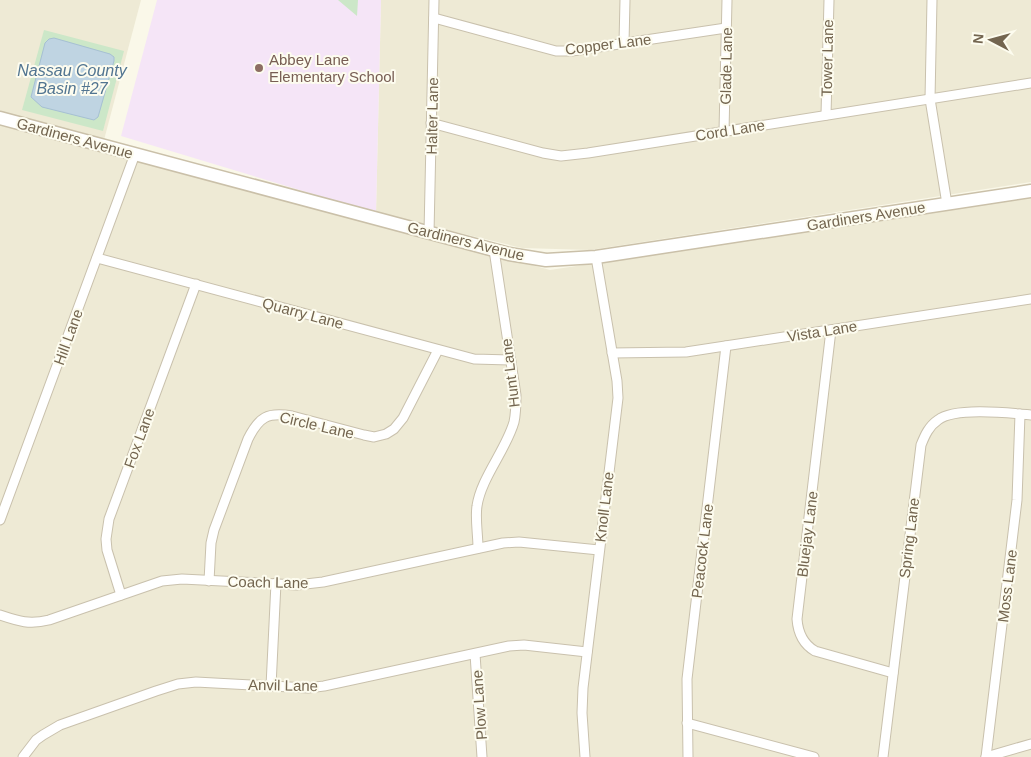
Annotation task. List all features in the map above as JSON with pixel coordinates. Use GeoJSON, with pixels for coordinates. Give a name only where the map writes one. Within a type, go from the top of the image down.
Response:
{"type":"FeatureCollection","features":[{"type":"Feature","properties":{"kind":"main road","name":"Gardiners Avenue"},"geometry":{"type":"LineString","coordinates":[[0,118],[509,254],[546,260],[596,257],[1031,191]]}},
{"type":"Feature","properties":{"kind":"street","name":"Halter Lane"},"geometry":{"type":"LineString","coordinates":[[429,233],[434,0]]}},
{"type":"Feature","properties":{"kind":"street"},"geometry":{"type":"LineString","coordinates":[[624,43],[625,0]]}},
{"type":"Feature","properties":{"kind":"street","name":"Glade Lane"},"geometry":{"type":"LineString","coordinates":[[724,131],[727,0]]}},
{"type":"Feature","properties":{"kind":"street","name":"Tower Lane"},"geometry":{"type":"LineString","coordinates":[[826,115],[828,0]]}},
{"type":"Feature","properties":{"kind":"street"},"geometry":{"type":"LineString","coordinates":[[932,0],[930,99],[947,204]]}},
{"type":"Feature","properties":{"kind":"street","name":"Copper Lane"},"geometry":{"type":"LineString","coordinates":[[434,18],[556,51],[572,51],[726,28]]}},
{"type":"Feature","properties":{"kind":"street","name":"Cord Lane"},"geometry":{"type":"LineString","coordinates":[[432,123],[560,156],[1031,83]]}},
{"type":"Feature","properties":{"kind":"street","name":"Hill Lane"},"geometry":{"type":"LineString","coordinates":[[0,520],[135,154]]}},
{"type":"Feature","properties":{"kind":"street","name":"Hunt Lane"},"geometry":{"type":"LineString","coordinates":[[478,548],[476,507],[480,493],[509,435],[516,411],[516,395],[494,250]]}},
{"type":"Feature","properties":{"kind":"street","name":"Knoll Lane"},"geometry":{"type":"LineString","coordinates":[[585,757],[582,688],[618,398],[617,381],[596,257]]}},
{"type":"Feature","properties":{"kind":"street","name":"Quarry Lane"},"geometry":{"type":"LineString","coordinates":[[97,258],[474,359],[510,360]]}},
{"type":"Feature","properties":{"kind":"street","name":"Fox Lane"},"geometry":{"type":"LineString","coordinates":[[121,595],[107,550],[106,538],[109,519],[196,284]]}},
{"type":"Feature","properties":{"kind":"street","name":"Vista Lane"},"geometry":{"type":"LineString","coordinates":[[612,353],[686,352],[1031,299]]}},
{"type":"Feature","properties":{"kind":"street","name":"Bluejay Lane"},"geometry":{"type":"LineString","coordinates":[[831,330],[797,619],[798,627],[803,642],[815,651],[892,673]]}},
{"type":"Feature","properties":{"kind":"street","name":"Peacock Lane"},"geometry":{"type":"LineString","coordinates":[[688,757],[687,679],[726,346]]}},
{"type":"Feature","properties":{"kind":"street","name":"Circle Lane"},"geometry":{"type":"LineString","coordinates":[[209,581],[211,543],[214,530],[248,439],[259,421],[272,414],[280,414],[374,437],[386,434],[394,429],[403,418],[438,350]]}},
{"type":"Feature","properties":{"kind":"street","name":"Spring Lane"},"geometry":{"type":"LineString","coordinates":[[883,757],[920,445],[926,433],[938,419],[954,413],[978,412],[1031,415]]}},
{"type":"Feature","properties":{"kind":"street","name":"Moss Lane"},"geometry":{"type":"LineString","coordinates":[[986,757],[1017,500],[1020,414]]}},
{"type":"Feature","properties":{"kind":"street","name":"Coach Lane"},"geometry":{"type":"LineString","coordinates":[[0,615],[19,622],[37,623],[162,581],[182,579],[297,585],[323,582],[503,543],[519,542],[599,550]]}},
{"type":"Feature","properties":{"kind":"street"},"geometry":{"type":"LineString","coordinates":[[271,686],[276,583]]}},
{"type":"Feature","properties":{"kind":"street","name":"Anvil Lane"},"geometry":{"type":"LineString","coordinates":[[23,757],[36,740],[60,725],[178,684],[196,682],[308,688],[509,646],[524,645],[587,652]]}},
{"type":"Feature","properties":{"kind":"street","name":"Plow Lane"},"geometry":{"type":"LineString","coordinates":[[475,654],[482,757]]}},
{"type":"Feature","properties":{"kind":"street"},"geometry":{"type":"LineString","coordinates":[[687,723],[814,757]]}},
{"type":"Feature","properties":{"kind":"street"},"geometry":{"type":"LineString","coordinates":[[986,757],[1031,744]]}},
{"type":"Feature","properties":{"kind":"shaded area"},"geometry":{"type":"Polygon","coordinates":[[[0,0],[141,0],[104,140],[0,112],[0,0]]]}},
{"type":"Feature","properties":{"kind":"shaded area","name":"Abbey Lane Elementary School"},"geometry":{"type":"Polygon","coordinates":[[[157,0],[381,0],[376,213],[121,136],[157,0]]]}},
{"type":"Feature","properties":{"kind":"shaded area"},"geometry":{"type":"Polygon","coordinates":[[[381,0],[1031,0],[1031,182],[590,250],[522,248],[376,213],[381,0]]]}},
{"type":"Feature","properties":{"kind":"shaded area"},"geometry":{"type":"Polygon","coordinates":[[[0,119],[550,270],[1031,197],[1031,757],[0,757],[0,119]]]}},
{"type":"Feature","properties":{"kind":"green space"},"geometry":{"type":"Polygon","coordinates":[[[338,0],[358,0],[357,16],[338,0]]]}},
{"type":"Feature","properties":{"kind":"green space","name":"Nassau County Basin #27"},"geometry":{"type":"Polygon","coordinates":[[[44,30],[124,51],[103,131],[22,110],[44,30]]]}},
{"type":"Feature","properties":{"kind":"water","name":"Nassau County Basin #27"},"geometry":{"type":"Polygon","coordinates":[[[54,38],[110,54],[114,57],[98,117],[94,120],[42,107],[31,97],[45,43],[49,39],[54,38]]]}},
{"type":"Feature","properties":{"kind":"place","name":"Abbey Lane Elementary School"},"geometry":{"type":"Point","coordinates":[259,68]}}]}
